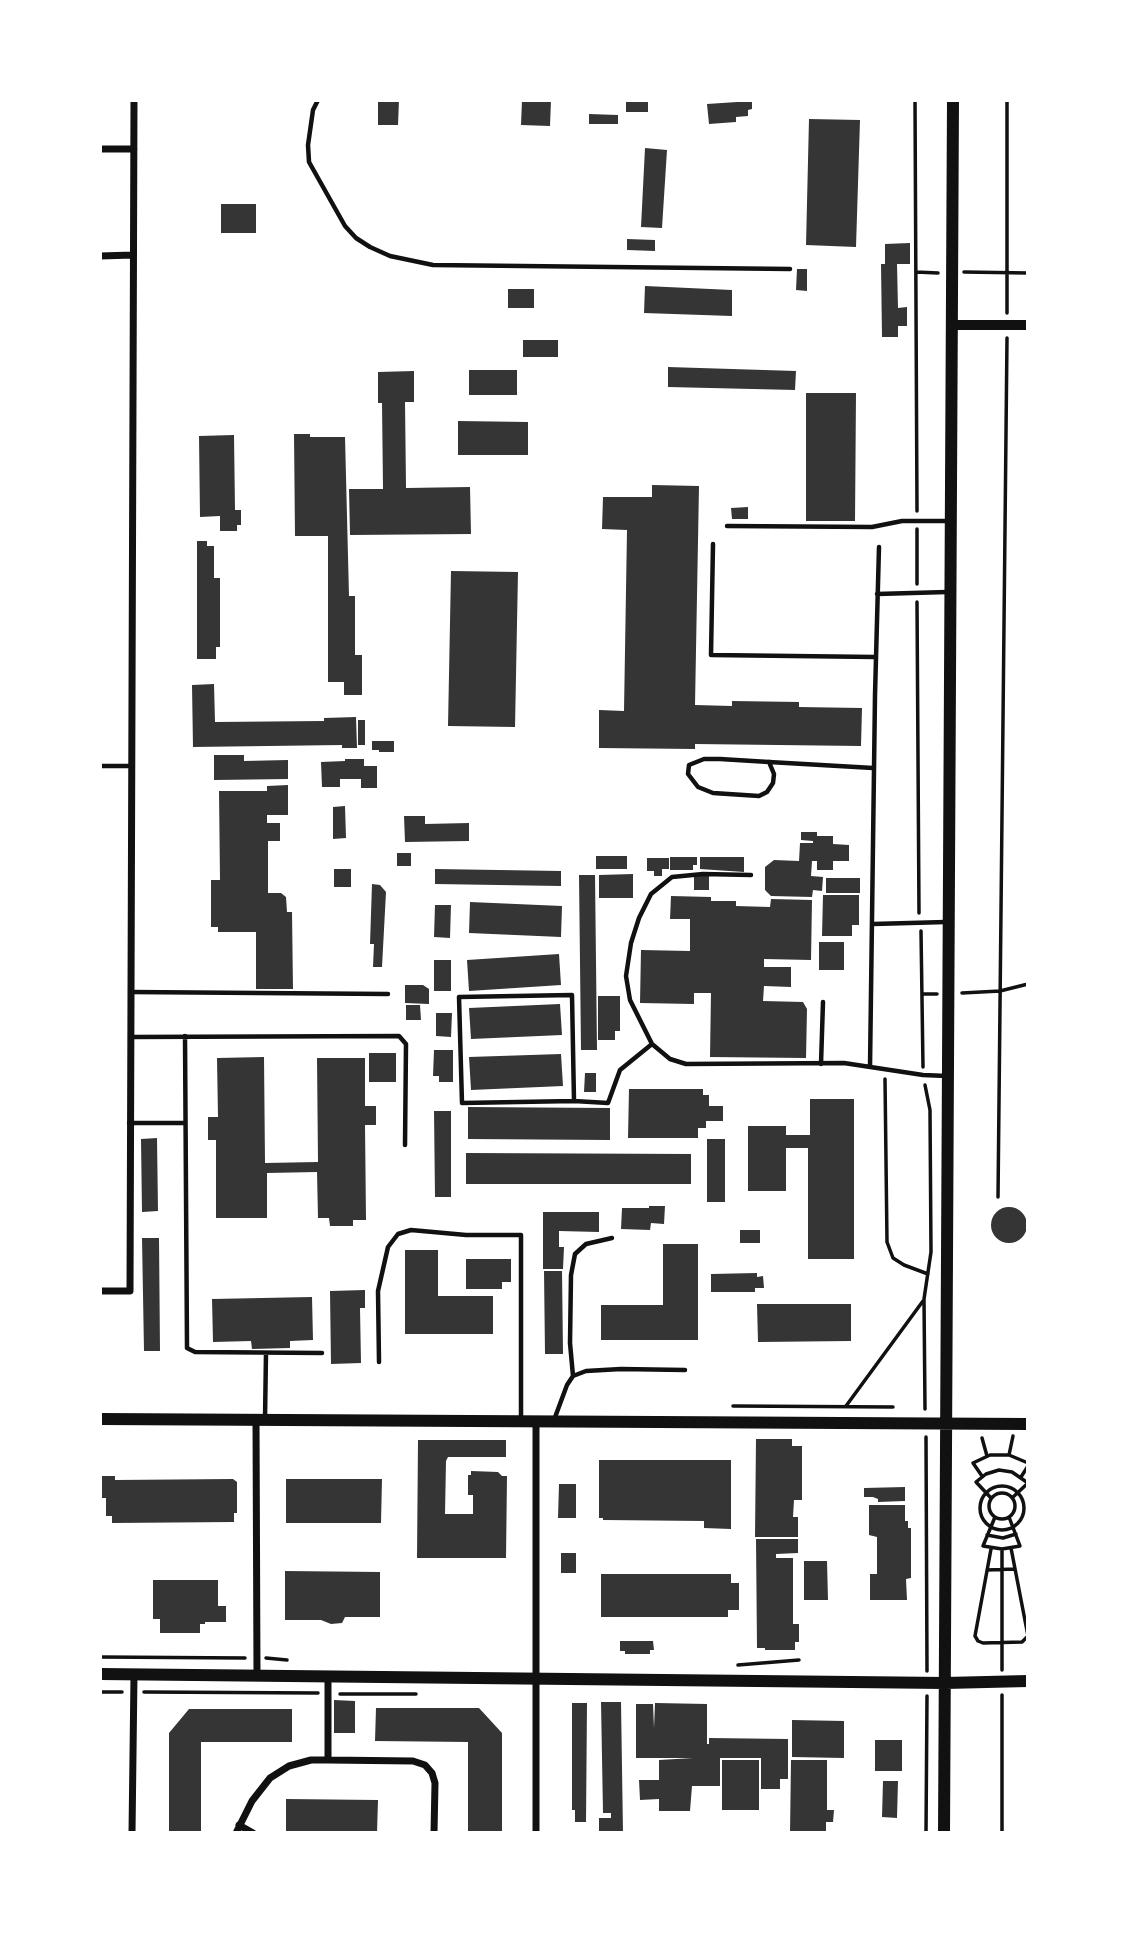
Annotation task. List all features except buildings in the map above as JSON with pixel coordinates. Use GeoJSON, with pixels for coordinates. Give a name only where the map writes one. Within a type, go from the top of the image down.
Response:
{"type":"FeatureCollection","features":[{"type":"Feature","properties":{"kind":"main road"},"geometry":{"type":"LineString","coordinates":[[944,1833],[953,100]]}},
{"type":"Feature","properties":{"kind":"main road"},"geometry":{"type":"LineString","coordinates":[[100,1419],[1028,1424]]}},
{"type":"Feature","properties":{"kind":"main road"},"geometry":{"type":"LineString","coordinates":[[100,1674],[944,1683],[1028,1681]]}},
{"type":"Feature","properties":{"kind":"street"},"geometry":{"type":"LineString","coordinates":[[100,1291],[130,1291],[134,100]]}},
{"type":"Feature","properties":{"kind":"street"},"geometry":{"type":"LineString","coordinates":[[100,149],[134,149]]}},
{"type":"Feature","properties":{"kind":"street"},"geometry":{"type":"LineString","coordinates":[[100,256],[133,255]]}},
{"type":"Feature","properties":{"kind":"street"},"geometry":{"type":"LineString","coordinates":[[953,325],[1028,325]]}},
{"type":"Feature","properties":{"kind":"street"},"geometry":{"type":"LineString","coordinates":[[257,1676],[261,1420]]}},
{"type":"Feature","properties":{"kind":"street"},"geometry":{"type":"LineString","coordinates":[[536,1421],[536,1833]]}},
{"type":"Feature","properties":{"kind":"street"},"geometry":{"type":"LineString","coordinates":[[132,1833],[134,1675]]}},
{"type":"Feature","properties":{"kind":"street"},"geometry":{"type":"LineString","coordinates":[[328,1676],[328,1760]]}},
{"type":"Feature","properties":{"kind":"street"},"geometry":{"type":"LineString","coordinates":[[236,1833],[252,1801],[270,1777],[289,1766],[311,1760],[328,1760],[414,1761],[425,1765],[432,1773],[435,1783],[434,1833]]}},
{"type":"Feature","properties":{"kind":"street"},"geometry":{"type":"LineString","coordinates":[[239,1825],[253,1833]]}},
{"type":"Feature","properties":{"kind":"lane"},"geometry":{"type":"LineString","coordinates":[[318,100],[313,110],[308,145],[309,162],[345,226],[370,247],[390,256],[433,265],[790,269]]}},
{"type":"Feature","properties":{"kind":"lane"},"geometry":{"type":"LineString","coordinates":[[727,526],[872,527],[902,521],[952,522]]}},
{"type":"Feature","properties":{"kind":"lane"},"geometry":{"type":"LineString","coordinates":[[713,544],[711,655],[876,657]]}},
{"type":"Feature","properties":{"kind":"lane"},"geometry":{"type":"LineString","coordinates":[[870,1067],[873,768],[879,547]]}},
{"type":"Feature","properties":{"kind":"lane"},"geometry":{"type":"LineString","coordinates":[[877,594],[951,592]]}},
{"type":"Feature","properties":{"kind":"lane"},"geometry":{"type":"LineString","coordinates":[[769,762],[774,774],[773,783],[759,796],[713,793],[698,787],[688,774],[689,765],[704,760],[769,762],[873,768]]}},
{"type":"Feature","properties":{"kind":"lane"},"geometry":{"type":"LineString","coordinates":[[100,766],[131,766]]}},
{"type":"Feature","properties":{"kind":"lane"},"geometry":{"type":"LineString","coordinates":[[751,875],[703,874],[672,877],[651,894],[631,943],[626,975],[629,1000],[652,1044],[670,1059],[685,1064],[844,1062],[923,1075],[948,1076]]}},
{"type":"Feature","properties":{"kind":"lane"},"geometry":{"type":"LineString","coordinates":[[873,924],[949,922]]}},
{"type":"Feature","properties":{"kind":"lane"},"geometry":{"type":"LineString","coordinates":[[130,992],[388,994]]}},
{"type":"Feature","properties":{"kind":"lane"},"geometry":{"type":"LineString","coordinates":[[574,1101],[572,995],[459,997],[462,1103],[608,1103],[620,1070],[652,1044]]}},
{"type":"Feature","properties":{"kind":"lane"},"geometry":{"type":"LineString","coordinates":[[821,1064],[823,1002]]}},
{"type":"Feature","properties":{"kind":"lane"},"geometry":{"type":"LineString","coordinates":[[185,1036],[187,1348],[195,1352],[322,1353]]}},
{"type":"Feature","properties":{"kind":"lane"},"geometry":{"type":"LineString","coordinates":[[129,1037],[399,1036],[406,1044],[405,1145]]}},
{"type":"Feature","properties":{"kind":"lane"},"geometry":{"type":"LineString","coordinates":[[129,1123],[185,1123]]}},
{"type":"Feature","properties":{"kind":"lane"},"geometry":{"type":"LineString","coordinates":[[379,1362],[378,1291],[388,1247],[398,1234],[411,1230],[466,1235],[521,1235],[521,1421]]}},
{"type":"Feature","properties":{"kind":"lane"},"geometry":{"type":"LineString","coordinates":[[573,1376],[570,1343],[571,1275],[575,1254],[586,1244],[612,1238]]}},
{"type":"Feature","properties":{"kind":"lane"},"geometry":{"type":"LineString","coordinates":[[261,1420],[266,1353]]}},
{"type":"Feature","properties":{"kind":"lane"},"geometry":{"type":"LineString","coordinates":[[554,1421],[573,1376],[586,1371],[621,1369],[685,1370]]}},
{"type":"Feature","properties":{"kind":"path"},"geometry":{"type":"LineString","coordinates":[[915,100],[919,908],[923,1075],[930,1110],[931,1252],[924,1299],[926,1833]]}},
{"type":"Feature","properties":{"kind":"path"},"geometry":{"type":"LineString","coordinates":[[998,1197],[1007,100]]}},
{"type":"Feature","properties":{"kind":"path"},"geometry":{"type":"LineString","coordinates":[[916,272],[1028,273]]}},
{"type":"Feature","properties":{"kind":"path"},"geometry":{"type":"LineString","coordinates":[[922,994],[1000,992],[1028,984]]}},
{"type":"Feature","properties":{"kind":"path"},"geometry":{"type":"LineString","coordinates":[[885,1069],[887,1242],[893,1258],[928,1274]]}},
{"type":"Feature","properties":{"kind":"path"},"geometry":{"type":"LineString","coordinates":[[846,1406],[924,1299]]}},
{"type":"Feature","properties":{"kind":"path"},"geometry":{"type":"LineString","coordinates":[[982,1476],[973,1462],[990,1455],[1009,1455],[1028,1465],[1021,1478]]}},
{"type":"Feature","properties":{"kind":"path"},"geometry":{"type":"LineString","coordinates":[[991,1498],[975,1482],[992,1472],[1005,1471],[1028,1483],[1013,1498]]}},
{"type":"Feature","properties":{"kind":"path"},"geometry":{"type":"LineString","coordinates":[[1001,1486],[1018,1493],[1024,1512],[1020,1520],[1013,1527],[1003,1530],[991,1527],[980,1513],[980,1505],[986,1493],[1001,1486]]}},
{"type":"Feature","properties":{"kind":"path"},"geometry":{"type":"LineString","coordinates":[[1001,1492],[1013,1498],[1015,1508],[1009,1517],[995,1517],[989,1508],[991,1498],[1001,1492]]}},
{"type":"Feature","properties":{"kind":"path"},"geometry":{"type":"LineString","coordinates":[[995,1517],[983,1546],[991,1549],[1020,1545],[1009,1517]]}},
{"type":"Feature","properties":{"kind":"path"},"geometry":{"type":"LineString","coordinates":[[988,1535],[1003,1538],[1016,1534]]}},
{"type":"Feature","properties":{"kind":"path"},"geometry":{"type":"LineString","coordinates":[[991,1549],[975,1636],[983,1643],[1022,1642],[1028,1636],[1011,1548]]}},
{"type":"Feature","properties":{"kind":"path"},"geometry":{"type":"LineString","coordinates":[[988,1570],[1015,1569]]}},
{"type":"Feature","properties":{"kind":"path"},"geometry":{"type":"LineString","coordinates":[[100,1692],[328,1693]]}}]}
